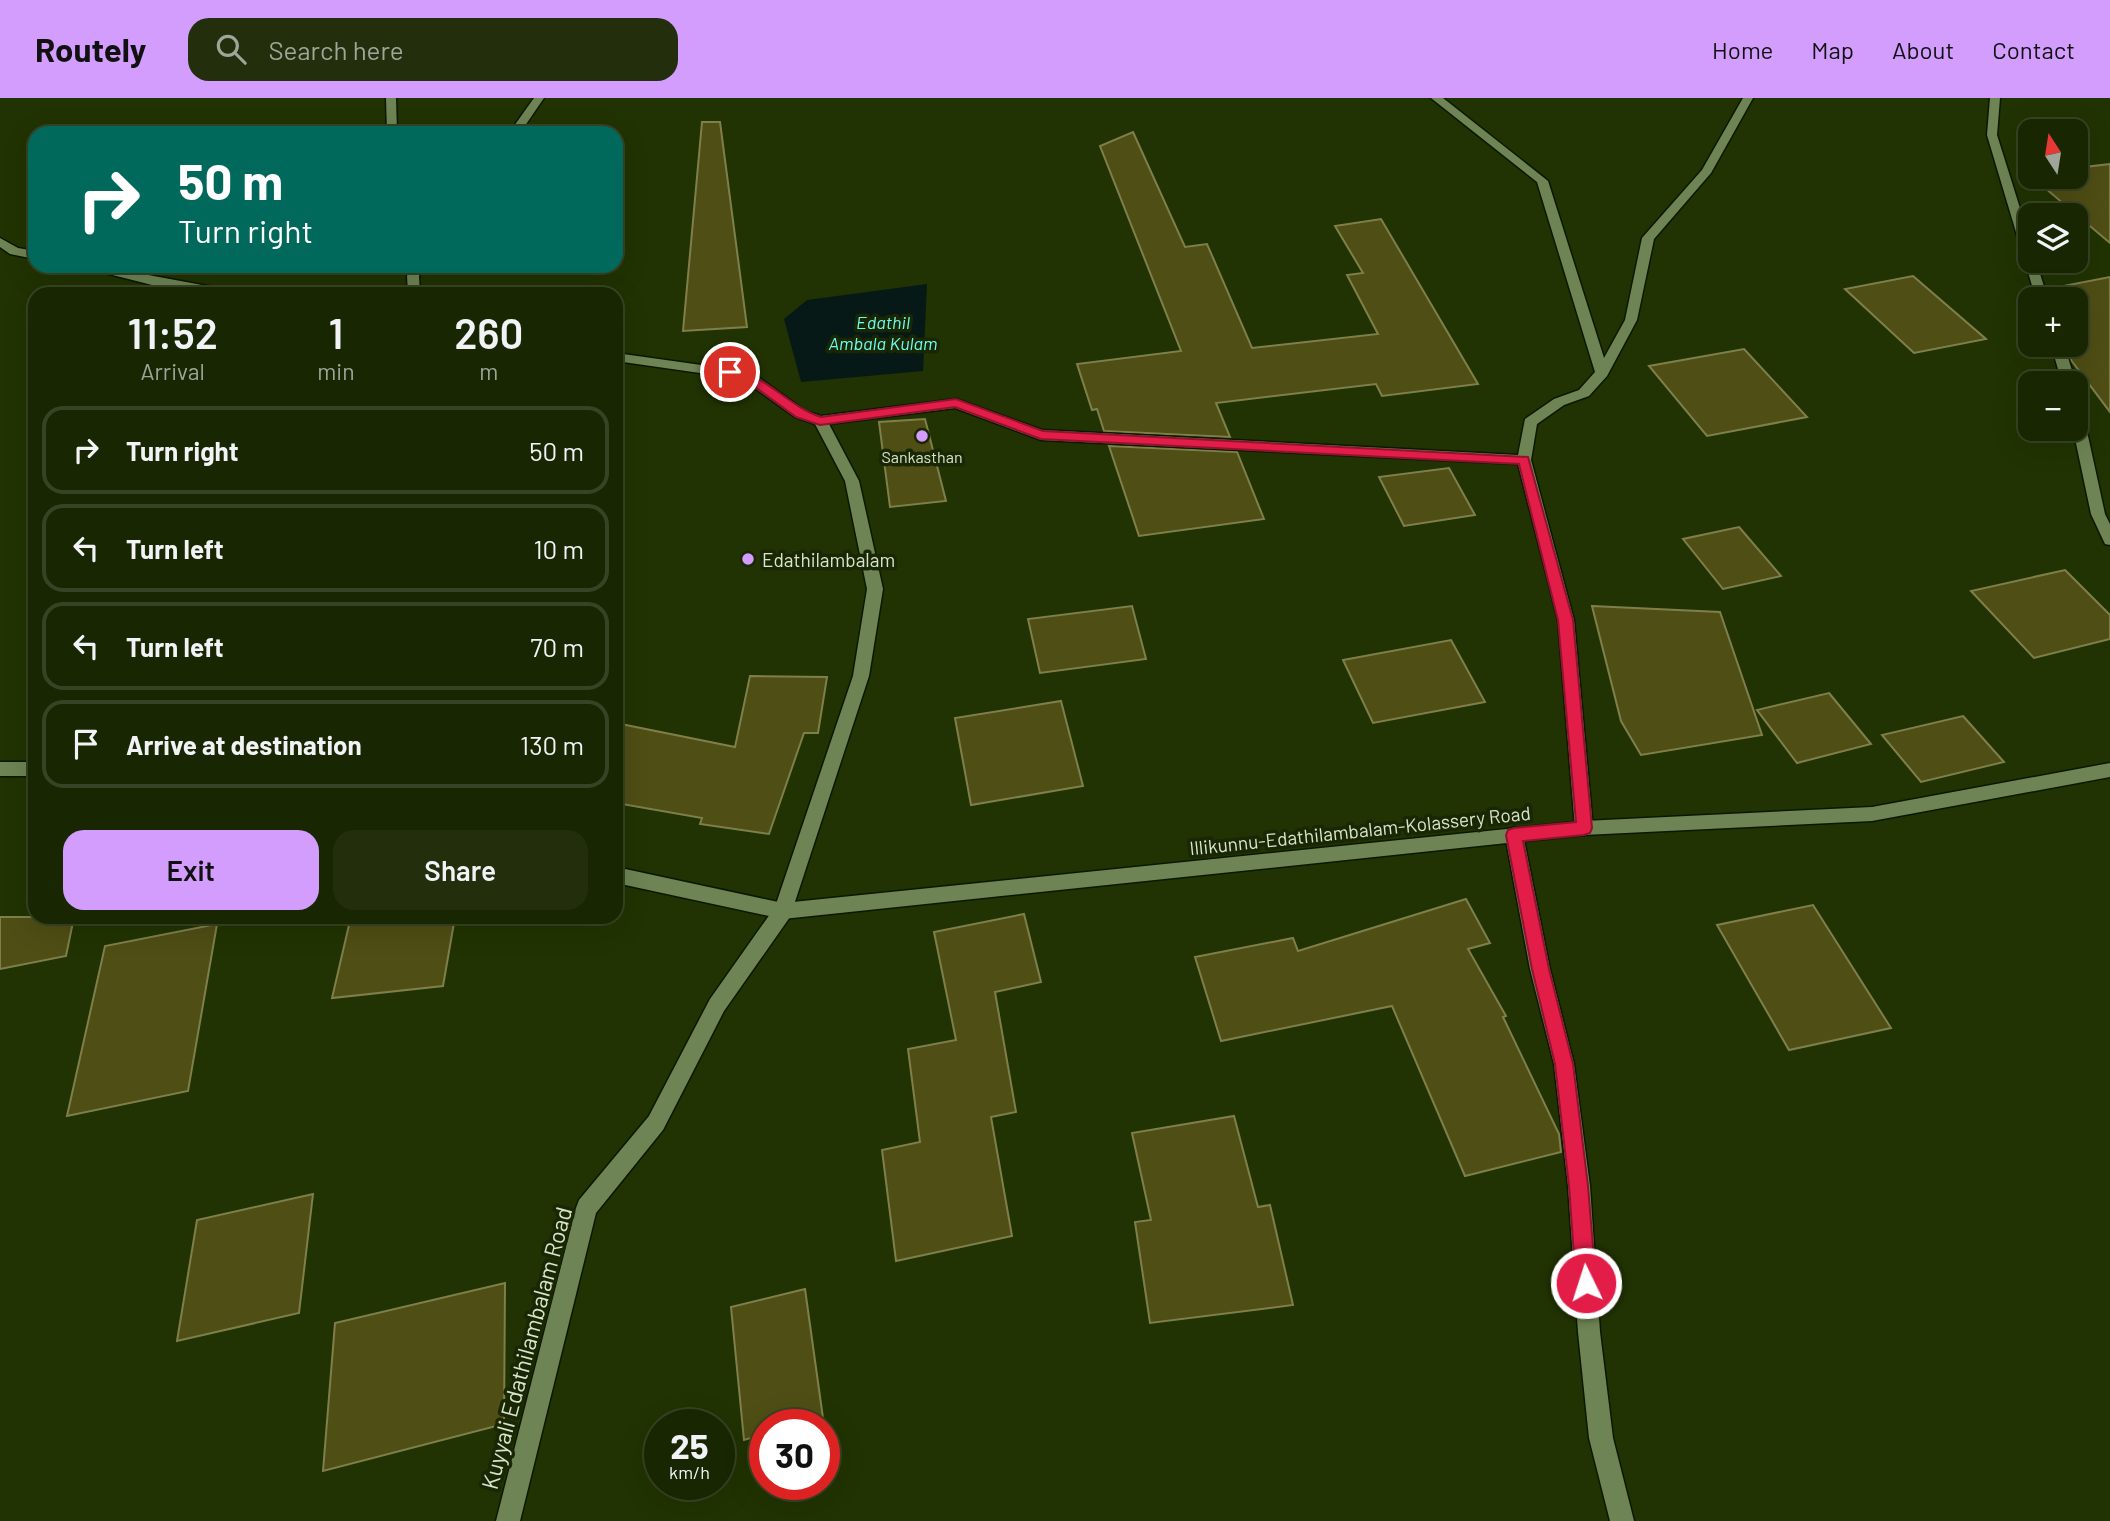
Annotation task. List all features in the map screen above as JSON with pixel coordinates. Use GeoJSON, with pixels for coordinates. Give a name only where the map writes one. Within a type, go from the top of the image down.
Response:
{"type":"FeatureCollection","features":[{"type":"Feature","properties":{"kind":"street"},"geometry":{"type":"LineString","coordinates":[[391,98],[392,126]]}},
{"type":"Feature","properties":{"kind":"street"},"geometry":{"type":"LineString","coordinates":[[519,126],[539,98]]}},
{"type":"Feature","properties":{"kind":"street"},"geometry":{"type":"LineString","coordinates":[[1436,98],[1542,181],[1602,373]]}},
{"type":"Feature","properties":{"kind":"street"},"geometry":{"type":"LineString","coordinates":[[1584,828],[1566,620],[1524,460],[1531,422],[1559,402],[1584,393],[1602,373],[1632,320],[1648,238],[1707,171],[1748,98]]}},
{"type":"Feature","properties":{"kind":"street"},"geometry":{"type":"LineString","coordinates":[[1995,98],[1992,135],[2038,287]]}},
{"type":"Feature","properties":{"kind":"street"},"geometry":{"type":"LineString","coordinates":[[0,242],[14,251],[28,254]]}},
{"type":"Feature","properties":{"kind":"street"},"geometry":{"type":"LineString","coordinates":[[115,273],[185,287]]}},
{"type":"Feature","properties":{"kind":"street"},"geometry":{"type":"LineString","coordinates":[[623,358],[746,375],[800,414],[820,421],[956,403],[1041,435],[1524,460]]}},
{"type":"Feature","properties":{"kind":"street","name":"Kuyyali Edathilambalam Road"},"geometry":{"type":"LineString","coordinates":[[508,1521],[587,1208],[656,1123],[717,1005],[783,911],[862,676],[875,589],[852,481],[820,421]]}},
{"type":"Feature","properties":{"kind":"street"},"geometry":{"type":"LineString","coordinates":[[2082,441],[2098,513],[2110,540]]}},
{"type":"Feature","properties":{"kind":"street"},"geometry":{"type":"LineString","coordinates":[[0,769],[28,769]]}},
{"type":"Feature","properties":{"kind":"street","name":"Illikunnu-Edathilambalam-Kolassery Road"},"geometry":{"type":"LineString","coordinates":[[623,877],[783,911],[1584,828],[1872,814],[2110,770]]}},
{"type":"Feature","properties":{"kind":"street"},"geometry":{"type":"LineString","coordinates":[[1514,835],[1540,969],[1564,1064],[1579,1186],[1589,1332],[1601,1438],[1622,1521]]}},
{"type":"Feature","properties":{"kind":"water","name":"Edathil Ambala Kulam"},"geometry":{"type":"Polygon","coordinates":[[[927,284],[923,371],[801,382],[784,319],[807,300],[927,284]]]}},
{"type":"Feature","properties":{"kind":"building"},"geometry":{"type":"Polygon","coordinates":[[[702,122],[720,122],[747,327],[683,331],[702,122]]]}},
{"type":"Feature","properties":{"kind":"building"},"geometry":{"type":"Polygon","coordinates":[[[1133,132],[1185,247],[1207,244],[1252,348],[1378,334],[1347,275],[1363,273],[1335,226],[1381,219],[1478,384],[1382,396],[1376,384],[1216,403],[1230,437],[1104,431],[1097,409],[1092,410],[1077,364],[1181,351],[1100,146],[1133,132]]]}},
{"type":"Feature","properties":{"kind":"building"},"geometry":{"type":"Polygon","coordinates":[[[2110,164],[2110,243],[2088,224],[2088,203],[2063,203],[2046,189],[2088,189],[2088,167],[2110,164]]]}},
{"type":"Feature","properties":{"kind":"building"},"geometry":{"type":"Polygon","coordinates":[[[1913,276],[1986,339],[1914,353],[1845,289],[1913,276]]]}},
{"type":"Feature","properties":{"kind":"building"},"geometry":{"type":"Polygon","coordinates":[[[2110,277],[2110,412],[2088,383],[2088,371],[2079,371],[2070,357],[2088,357],[2088,287],[2058,287],[2110,277]]]}},
{"type":"Feature","properties":{"kind":"building"},"geometry":{"type":"Polygon","coordinates":[[[1744,349],[1807,417],[1707,436],[1649,366],[1744,349]]]}},
{"type":"Feature","properties":{"kind":"building"},"geometry":{"type":"Polygon","coordinates":[[[925,419],[946,501],[890,507],[879,422],[925,419]]]}},
{"type":"Feature","properties":{"kind":"building"},"geometry":{"type":"Polygon","coordinates":[[[1109,446],[1237,452],[1264,519],[1139,536],[1109,446]]]}},
{"type":"Feature","properties":{"kind":"building"},"geometry":{"type":"Polygon","coordinates":[[[1449,468],[1475,515],[1404,526],[1379,477],[1449,468]]]}},
{"type":"Feature","properties":{"kind":"building"},"geometry":{"type":"Polygon","coordinates":[[[1739,527],[1781,576],[1723,589],[1683,539],[1739,527]]]}},
{"type":"Feature","properties":{"kind":"building"},"geometry":{"type":"Polygon","coordinates":[[[2065,570],[2110,615],[2110,639],[2034,658],[1971,591],[2065,570]]]}},
{"type":"Feature","properties":{"kind":"building"},"geometry":{"type":"Polygon","coordinates":[[[1132,606],[1146,659],[1040,673],[1028,619],[1132,606]]]}},
{"type":"Feature","properties":{"kind":"building"},"geometry":{"type":"Polygon","coordinates":[[[1592,606],[1720,612],[1762,735],[1641,755],[1621,721],[1592,606]]]}},
{"type":"Feature","properties":{"kind":"building"},"geometry":{"type":"Polygon","coordinates":[[[1451,640],[1485,702],[1373,723],[1343,660],[1451,640]]]}},
{"type":"Feature","properties":{"kind":"building"},"geometry":{"type":"Polygon","coordinates":[[[750,676],[827,677],[818,733],[804,733],[769,834],[700,824],[702,818],[623,804],[623,724],[735,747],[750,676]]]}},
{"type":"Feature","properties":{"kind":"building"},"geometry":{"type":"Polygon","coordinates":[[[1829,693],[1871,744],[1797,763],[1757,710],[1829,693]]]}},
{"type":"Feature","properties":{"kind":"building"},"geometry":{"type":"Polygon","coordinates":[[[1061,701],[1083,786],[971,805],[955,718],[1061,701]]]}},
{"type":"Feature","properties":{"kind":"building"},"geometry":{"type":"Polygon","coordinates":[[[1963,716],[2004,762],[1921,782],[1882,735],[1963,716]]]}},
{"type":"Feature","properties":{"kind":"building"},"geometry":{"type":"Polygon","coordinates":[[[1466,899],[1490,943],[1468,949],[1506,1016],[1503,1017],[1559,1134],[1561,1152],[1465,1176],[1392,1006],[1221,1041],[1195,957],[1293,938],[1298,951],[1466,899]]]}},
{"type":"Feature","properties":{"kind":"building"},"geometry":{"type":"Polygon","coordinates":[[[1813,905],[1891,1028],[1789,1050],[1717,925],[1813,905]]]}},
{"type":"Feature","properties":{"kind":"building"},"geometry":{"type":"Polygon","coordinates":[[[1024,914],[1041,982],[995,992],[1016,1112],[991,1117],[1012,1236],[896,1261],[882,1150],[920,1142],[908,1049],[956,1040],[934,932],[1024,914]]]}},
{"type":"Feature","properties":{"kind":"building"},"geometry":{"type":"Polygon","coordinates":[[[0,917],[28,917],[28,924],[73,924],[66,956],[0,969],[0,917]]]}},
{"type":"Feature","properties":{"kind":"building"},"geometry":{"type":"Polygon","coordinates":[[[217,924],[188,1091],[67,1116],[105,946],[217,924]]]}},
{"type":"Feature","properties":{"kind":"building"},"geometry":{"type":"Polygon","coordinates":[[[454,924],[443,986],[332,998],[349,925],[454,924]]]}},
{"type":"Feature","properties":{"kind":"building"},"geometry":{"type":"Polygon","coordinates":[[[1234,1116],[1258,1207],[1270,1205],[1293,1305],[1150,1323],[1135,1222],[1151,1220],[1132,1133],[1234,1116]]]}},
{"type":"Feature","properties":{"kind":"building"},"geometry":{"type":"Polygon","coordinates":[[[313,1194],[299,1313],[177,1341],[197,1220],[313,1194]]]}},
{"type":"Feature","properties":{"kind":"building"},"geometry":{"type":"Polygon","coordinates":[[[505,1283],[504,1424],[323,1471],[335,1323],[505,1283]]]}},
{"type":"Feature","properties":{"kind":"building"},"geometry":{"type":"Polygon","coordinates":[[[805,1289],[822,1409],[749,1409],[749,1439],[744,1440],[731,1307],[805,1289]]]}},
{"type":"Feature","properties":{"kind":"place","name":"Sankasthan"},"geometry":{"type":"Point","coordinates":[922,436]}},
{"type":"Feature","properties":{"kind":"place","name":"Edathilambalam"},"geometry":{"type":"Point","coordinates":[748,559]}},
{"type":"Feature","properties":{"kind":"route"},"geometry":{"type":"LineString","coordinates":[[730,372],[746,375],[800,414],[820,421],[956,403],[1041,435],[1524,460],[1566,620],[1584,828],[1514,835],[1540,969],[1564,1064],[1579,1186],[1586,1283]]}}]}
